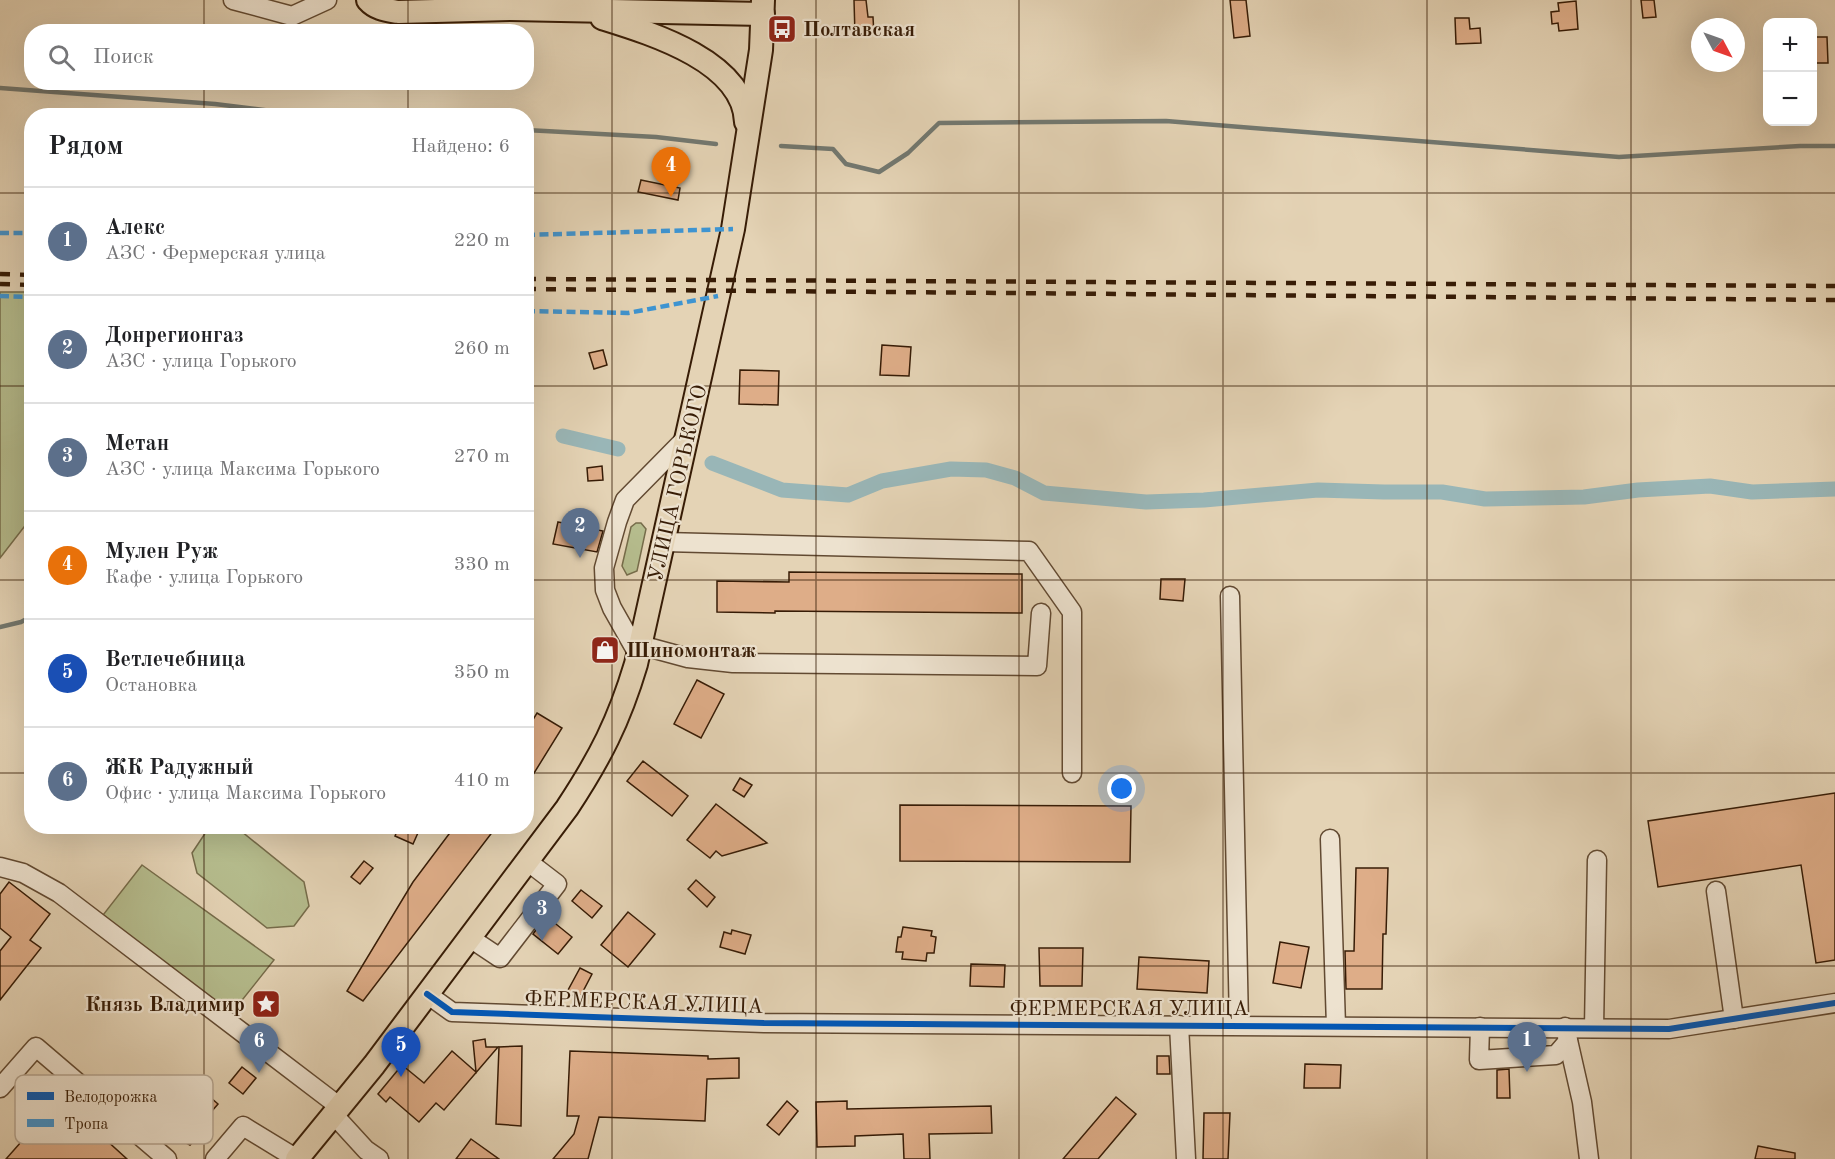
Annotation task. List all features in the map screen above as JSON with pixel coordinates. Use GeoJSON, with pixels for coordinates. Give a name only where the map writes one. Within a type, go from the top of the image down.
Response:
{"type":"FeatureCollection","features":[{"type":"Feature","properties":{"kind":"main road"},"geometry":{"type":"LineString","coordinates":[[368,0],[373,6],[398,12],[509,4],[559,10],[597,17],[664,40],[695,56],[732,84],[741,96],[746,116],[747,144]]}},
{"type":"Feature","properties":{"kind":"main road"},"geometry":{"type":"LineString","coordinates":[[559,10],[763,7],[761,50],[747,144]]}},
{"type":"Feature","properties":{"kind":"main road","name":"УЛИЦА ГОРЬКОГО"},"geometry":{"type":"LineString","coordinates":[[297,1159],[427,994],[567,808],[596,763],[613,731],[639,650],[664,542],[733,229],[747,144]]}},
{"type":"Feature","properties":{"kind":"street"},"geometry":{"type":"LineString","coordinates":[[233,0],[292,16],[327,0]]}},
{"type":"Feature","properties":{"kind":"street"},"geometry":{"type":"LineString","coordinates":[[688,435],[625,500],[604,568],[605,590],[622,627],[639,650],[733,663],[1037,666],[1041,613]]}},
{"type":"Feature","properties":{"kind":"street"},"geometry":{"type":"LineString","coordinates":[[664,542],[1029,551],[1072,612],[1072,773]]}},
{"type":"Feature","properties":{"kind":"street"},"geometry":{"type":"LineString","coordinates":[[1230,597],[1239,1025]]}},
{"type":"Feature","properties":{"kind":"street"},"geometry":{"type":"LineString","coordinates":[[1330,839],[1335,1026]]}},
{"type":"Feature","properties":{"kind":"street"},"geometry":{"type":"LineString","coordinates":[[1594,1028],[1598,860]]}},
{"type":"Feature","properties":{"kind":"street"},"geometry":{"type":"LineString","coordinates":[[470,938],[500,958],[557,884],[527,861]]}},
{"type":"Feature","properties":{"kind":"street"},"geometry":{"type":"LineString","coordinates":[[0,867],[23,873],[59,893],[337,1111],[366,1150],[379,1159]]}},
{"type":"Feature","properties":{"kind":"street"},"geometry":{"type":"LineString","coordinates":[[1716,891],[1734,1019]]}},
{"type":"Feature","properties":{"kind":"street","name":"ФЕРМЕРСКАЯ УЛИЦА"},"geometry":{"type":"LineString","coordinates":[[427,994],[452,1012],[764,1023],[1480,1027],[1567,1034],[1594,1028],[1669,1029],[1835,1003]]}},
{"type":"Feature","properties":{"kind":"street"},"geometry":{"type":"LineString","coordinates":[[1179,1025],[1186,1159]]}},
{"type":"Feature","properties":{"kind":"street"},"geometry":{"type":"LineString","coordinates":[[1480,1027],[1479,1060],[1556,1055],[1567,1034]]}},
{"type":"Feature","properties":{"kind":"street"},"geometry":{"type":"LineString","coordinates":[[1567,1034],[1582,1102],[1589,1159]]}},
{"type":"Feature","properties":{"kind":"street"},"geometry":{"type":"LineString","coordinates":[[0,1088],[36,1047],[69,1075]]}},
{"type":"Feature","properties":{"kind":"street"},"geometry":{"type":"LineString","coordinates":[[215,1159],[243,1126],[297,1159]]}},
{"type":"Feature","properties":{"kind":"street"},"geometry":{"type":"LineString","coordinates":[[149,1144],[167,1159]]}},
{"type":"Feature","properties":{"kind":"green space"},"geometry":{"type":"Polygon","coordinates":[[[0,292],[24,292],[24,527],[0,558],[0,292]]]}},
{"type":"Feature","properties":{"kind":"green space"},"geometry":{"type":"Polygon","coordinates":[[[636,523],[641,523],[646,529],[637,571],[627,575],[622,566],[631,527],[636,523]]]}},
{"type":"Feature","properties":{"kind":"green space"},"geometry":{"type":"Polygon","coordinates":[[[205,834],[245,834],[304,882],[309,906],[294,926],[267,928],[197,873],[192,853],[205,834]]]}},
{"type":"Feature","properties":{"kind":"green space"},"geometry":{"type":"Polygon","coordinates":[[[142,865],[274,960],[231,1014],[103,915],[142,865]]]}},
{"type":"Feature","properties":{"kind":"building"},"geometry":{"type":"Polygon","coordinates":[[[854,0],[866,0],[868,17],[873,17],[874,35],[855,35],[854,0]]]}},
{"type":"Feature","properties":{"kind":"building"},"geometry":{"type":"Polygon","coordinates":[[[1230,0],[1246,0],[1250,36],[1234,38],[1230,0]]]}},
{"type":"Feature","properties":{"kind":"building"},"geometry":{"type":"Polygon","coordinates":[[[1641,0],[1654,0],[1656,17],[1643,18],[1641,0]]]}},
{"type":"Feature","properties":{"kind":"building"},"geometry":{"type":"Polygon","coordinates":[[[1576,1],[1578,29],[1559,31],[1558,23],[1552,24],[1551,12],[1559,11],[1558,3],[1576,1]]]}},
{"type":"Feature","properties":{"kind":"building"},"geometry":{"type":"Polygon","coordinates":[[[1455,18],[1469,18],[1470,29],[1480,28],[1481,43],[1456,44],[1455,18]]]}},
{"type":"Feature","properties":{"kind":"building"},"geometry":{"type":"Polygon","coordinates":[[[1817,37],[1827,37],[1828,63],[1817,63],[1817,37]]]}},
{"type":"Feature","properties":{"kind":"building"},"geometry":{"type":"Polygon","coordinates":[[[641,180],[680,188],[678,200],[638,192],[641,180]]]}},
{"type":"Feature","properties":{"kind":"building"},"geometry":{"type":"Polygon","coordinates":[[[882,345],[911,347],[909,376],[880,375],[882,345]]]}},
{"type":"Feature","properties":{"kind":"building"},"geometry":{"type":"Polygon","coordinates":[[[603,350],[607,365],[594,369],[589,353],[603,350]]]}},
{"type":"Feature","properties":{"kind":"building"},"geometry":{"type":"Polygon","coordinates":[[[740,370],[779,371],[778,405],[739,404],[740,370]]]}},
{"type":"Feature","properties":{"kind":"building"},"geometry":{"type":"Polygon","coordinates":[[[602,466],[603,480],[588,481],[587,468],[602,466]]]}},
{"type":"Feature","properties":{"kind":"building"},"geometry":{"type":"Polygon","coordinates":[[[558,522],[603,531],[597,552],[553,544],[558,522]]]}},
{"type":"Feature","properties":{"kind":"building"},"geometry":{"type":"Polygon","coordinates":[[[789,572],[1022,574],[1022,613],[717,612],[717,581],[789,582],[789,572]]]}},
{"type":"Feature","properties":{"kind":"building"},"geometry":{"type":"Polygon","coordinates":[[[1161,579],[1185,579],[1183,601],[1160,599],[1161,579]]]}},
{"type":"Feature","properties":{"kind":"building"},"geometry":{"type":"Polygon","coordinates":[[[697,680],[724,694],[701,738],[674,724],[697,680]]]}},
{"type":"Feature","properties":{"kind":"building"},"geometry":{"type":"Polygon","coordinates":[[[537,713],[562,728],[534,773],[534,718],[537,713]]]}},
{"type":"Feature","properties":{"kind":"building"},"geometry":{"type":"Polygon","coordinates":[[[643,761],[688,796],[672,816],[627,781],[643,761]]]}},
{"type":"Feature","properties":{"kind":"building"},"geometry":{"type":"Polygon","coordinates":[[[740,778],[752,785],[744,797],[733,790],[740,778]]]}},
{"type":"Feature","properties":{"kind":"building"},"geometry":{"type":"Polygon","coordinates":[[[1835,793],[1835,960],[1816,963],[1801,865],[1658,887],[1648,821],[1835,793]]]}},
{"type":"Feature","properties":{"kind":"building"},"geometry":{"type":"Polygon","coordinates":[[[716,804],[767,843],[722,856],[716,851],[710,858],[687,840],[716,804]]]}},
{"type":"Feature","properties":{"kind":"building"},"geometry":{"type":"Polygon","coordinates":[[[900,805],[1131,806],[1130,862],[900,861],[900,805]]]}},
{"type":"Feature","properties":{"kind":"building"},"geometry":{"type":"Polygon","coordinates":[[[396,834],[417,834],[413,844],[395,836],[396,834]]]}},
{"type":"Feature","properties":{"kind":"building"},"geometry":{"type":"Polygon","coordinates":[[[449,834],[491,834],[363,1001],[347,991],[413,882],[449,834]]]}},
{"type":"Feature","properties":{"kind":"building"},"geometry":{"type":"Polygon","coordinates":[[[364,861],[373,868],[360,884],[351,877],[364,861]]]}},
{"type":"Feature","properties":{"kind":"building"},"geometry":{"type":"Polygon","coordinates":[[[1356,868],[1388,868],[1382,989],[1346,989],[1345,951],[1354,951],[1356,868]]]}},
{"type":"Feature","properties":{"kind":"building"},"geometry":{"type":"Polygon","coordinates":[[[696,880],[715,897],[707,907],[688,889],[696,880]]]}},
{"type":"Feature","properties":{"kind":"building"},"geometry":{"type":"Polygon","coordinates":[[[9,882],[50,914],[30,940],[41,948],[0,1000],[0,951],[11,937],[0,928],[0,894],[9,882]]]}},
{"type":"Feature","properties":{"kind":"building"},"geometry":{"type":"Polygon","coordinates":[[[581,890],[602,906],[592,918],[572,901],[581,890]]]}},
{"type":"Feature","properties":{"kind":"building"},"geometry":{"type":"Polygon","coordinates":[[[628,912],[655,934],[628,967],[601,945],[628,912]]]}},
{"type":"Feature","properties":{"kind":"building"},"geometry":{"type":"Polygon","coordinates":[[[546,916],[572,937],[558,954],[533,934],[546,916]]]}},
{"type":"Feature","properties":{"kind":"building"},"geometry":{"type":"Polygon","coordinates":[[[903,927],[932,931],[931,936],[936,937],[934,953],[927,953],[926,961],[902,959],[903,952],[896,952],[898,937],[901,937],[903,927]]]}},
{"type":"Feature","properties":{"kind":"building"},"geometry":{"type":"Polygon","coordinates":[[[732,930],[751,935],[745,954],[720,947],[724,932],[731,934],[732,930]]]}},
{"type":"Feature","properties":{"kind":"building"},"geometry":{"type":"Polygon","coordinates":[[[1280,942],[1309,947],[1301,988],[1273,983],[1280,942]]]}},
{"type":"Feature","properties":{"kind":"building"},"geometry":{"type":"Polygon","coordinates":[[[1039,948],[1083,948],[1082,986],[1040,986],[1039,948]]]}},
{"type":"Feature","properties":{"kind":"building"},"geometry":{"type":"Polygon","coordinates":[[[1139,957],[1209,961],[1207,993],[1137,989],[1139,957]]]}},
{"type":"Feature","properties":{"kind":"building"},"geometry":{"type":"Polygon","coordinates":[[[971,964],[1005,965],[1004,987],[970,986],[971,964]]]}},
{"type":"Feature","properties":{"kind":"building"},"geometry":{"type":"Polygon","coordinates":[[[580,968],[592,974],[579,999],[567,992],[580,968]]]}},
{"type":"Feature","properties":{"kind":"building"},"geometry":{"type":"Polygon","coordinates":[[[485,1039],[486,1047],[498,1047],[444,1110],[436,1103],[419,1122],[390,1097],[386,1102],[378,1094],[402,1065],[424,1083],[452,1051],[476,1072],[473,1041],[485,1039]]]}},
{"type":"Feature","properties":{"kind":"building"},"geometry":{"type":"Polygon","coordinates":[[[522,1046],[521,1126],[496,1124],[499,1047],[522,1046]]]}},
{"type":"Feature","properties":{"kind":"building"},"geometry":{"type":"Polygon","coordinates":[[[570,1051],[708,1056],[708,1059],[739,1058],[739,1078],[707,1079],[705,1121],[599,1117],[588,1159],[553,1159],[574,1134],[579,1116],[567,1116],[570,1051]]]}},
{"type":"Feature","properties":{"kind":"building"},"geometry":{"type":"Polygon","coordinates":[[[1157,1056],[1169,1056],[1170,1074],[1157,1074],[1157,1056]]]}},
{"type":"Feature","properties":{"kind":"building"},"geometry":{"type":"Polygon","coordinates":[[[1305,1064],[1341,1065],[1340,1088],[1304,1088],[1305,1064]]]}},
{"type":"Feature","properties":{"kind":"building"},"geometry":{"type":"Polygon","coordinates":[[[242,1067],[256,1078],[243,1094],[229,1083],[242,1067]]]}},
{"type":"Feature","properties":{"kind":"building"},"geometry":{"type":"Polygon","coordinates":[[[1509,1069],[1510,1098],[1497,1098],[1497,1070],[1509,1069]]]}},
{"type":"Feature","properties":{"kind":"building"},"geometry":{"type":"Polygon","coordinates":[[[1116,1097],[1136,1114],[1098,1159],[1063,1159],[1116,1097]]]}},
{"type":"Feature","properties":{"kind":"building"},"geometry":{"type":"Polygon","coordinates":[[[213,1100],[218,1104],[213,1110],[213,1100]]]}},
{"type":"Feature","properties":{"kind":"building"},"geometry":{"type":"Polygon","coordinates":[[[787,1101],[798,1111],[779,1135],[767,1125],[787,1101]]]}},
{"type":"Feature","properties":{"kind":"building"},"geometry":{"type":"Polygon","coordinates":[[[847,1101],[847,1109],[991,1106],[992,1133],[929,1134],[930,1159],[904,1159],[903,1134],[855,1136],[855,1146],[817,1147],[816,1102],[847,1101]]]}},
{"type":"Feature","properties":{"kind":"building"},"geometry":{"type":"Polygon","coordinates":[[[1204,1113],[1230,1113],[1228,1159],[1203,1159],[1204,1113]]]}},
{"type":"Feature","properties":{"kind":"building"},"geometry":{"type":"Polygon","coordinates":[[[471,1139],[499,1159],[456,1159],[471,1139]]]}},
{"type":"Feature","properties":{"kind":"building"},"geometry":{"type":"Polygon","coordinates":[[[19,1144],[111,1144],[127,1159],[6,1159],[19,1144]]]}},
{"type":"Feature","properties":{"kind":"building"},"geometry":{"type":"Polygon","coordinates":[[[1758,1146],[1795,1153],[1795,1159],[1755,1159],[1758,1146]]]}},
{"type":"Feature","properties":{"kind":"waterway"},"geometry":{"type":"LineString","coordinates":[[0,88],[24,90]]}},
{"type":"Feature","properties":{"kind":"waterway"},"geometry":{"type":"LineString","coordinates":[[27,90],[247,108]]}},
{"type":"Feature","properties":{"kind":"waterway"},"geometry":{"type":"LineString","coordinates":[[781,146],[833,149],[846,164],[879,172],[908,153],[939,123],[1166,121],[1619,157],[1835,146]]}},
{"type":"Feature","properties":{"kind":"waterway"},"geometry":{"type":"LineString","coordinates":[[534,130],[656,137],[716,144]]}},
{"type":"Feature","properties":{"kind":"waterway"},"geometry":{"type":"LineString","coordinates":[[563,436],[618,449]]}},
{"type":"Feature","properties":{"kind":"waterway"},"geometry":{"type":"LineString","coordinates":[[712,463],[782,490],[848,495],[882,481],[951,469],[986,470],[1015,478],[1044,493],[1146,502],[1204,500],[1318,490],[1442,492],[1485,499],[1584,497],[1638,490],[1710,486],[1752,492],[1835,489]]}},
{"type":"Feature","properties":{"kind":"waterway"},"geometry":{"type":"LineString","coordinates":[[0,627],[24,620]]}},
{"type":"Feature","properties":{"kind":"railway"},"geometry":{"type":"LineString","coordinates":[[0,274],[24,275]]}},
{"type":"Feature","properties":{"kind":"railway"},"geometry":{"type":"LineString","coordinates":[[534,279],[1835,286]]}},
{"type":"Feature","properties":{"kind":"railway"},"geometry":{"type":"LineString","coordinates":[[0,284],[24,285]]}},
{"type":"Feature","properties":{"kind":"railway"},"geometry":{"type":"LineString","coordinates":[[534,289],[1835,300]]}},
{"type":"Feature","properties":{"kind":"marked path"},"geometry":{"type":"LineString","coordinates":[[534,235],[733,229]]}},
{"type":"Feature","properties":{"kind":"marked path"},"geometry":{"type":"LineString","coordinates":[[0,233],[24,233]]}},
{"type":"Feature","properties":{"kind":"marked path"},"geometry":{"type":"LineString","coordinates":[[0,296],[24,297]]}},
{"type":"Feature","properties":{"kind":"marked path"},"geometry":{"type":"LineString","coordinates":[[534,311],[628,313],[718,296]]}},
{"type":"Feature","properties":{"kind":"cycle path"},"geometry":{"type":"LineString","coordinates":[[427,994],[452,1012],[764,1023],[1669,1029],[1835,1003]]}},
{"type":"Feature","properties":{"kind":"place","name":"Полтавская"},"geometry":{"type":"Point","coordinates":[782,29]}},
{"type":"Feature","properties":{"kind":"place","name":"Мулен Руж"},"geometry":{"type":"Point","coordinates":[671,197]}},
{"type":"Feature","properties":{"kind":"place","name":"Донрегионгаз"},"geometry":{"type":"Point","coordinates":[580,558]}},
{"type":"Feature","properties":{"kind":"place","name":"Шиномонтаж"},"geometry":{"type":"Point","coordinates":[605,650]}},
{"type":"Feature","properties":{"kind":"place","name":"Метан"},"geometry":{"type":"Point","coordinates":[542,941]}},
{"type":"Feature","properties":{"kind":"place","name":"Князь Владимир"},"geometry":{"type":"Point","coordinates":[266,1004]}},
{"type":"Feature","properties":{"kind":"place","name":"Алекс"},"geometry":{"type":"Point","coordinates":[1527,1072]}},
{"type":"Feature","properties":{"kind":"place","name":"ЖК Радужный"},"geometry":{"type":"Point","coordinates":[259,1073]}},
{"type":"Feature","properties":{"kind":"place","name":"Ветлечебница"},"geometry":{"type":"Point","coordinates":[401,1077]}}]}
